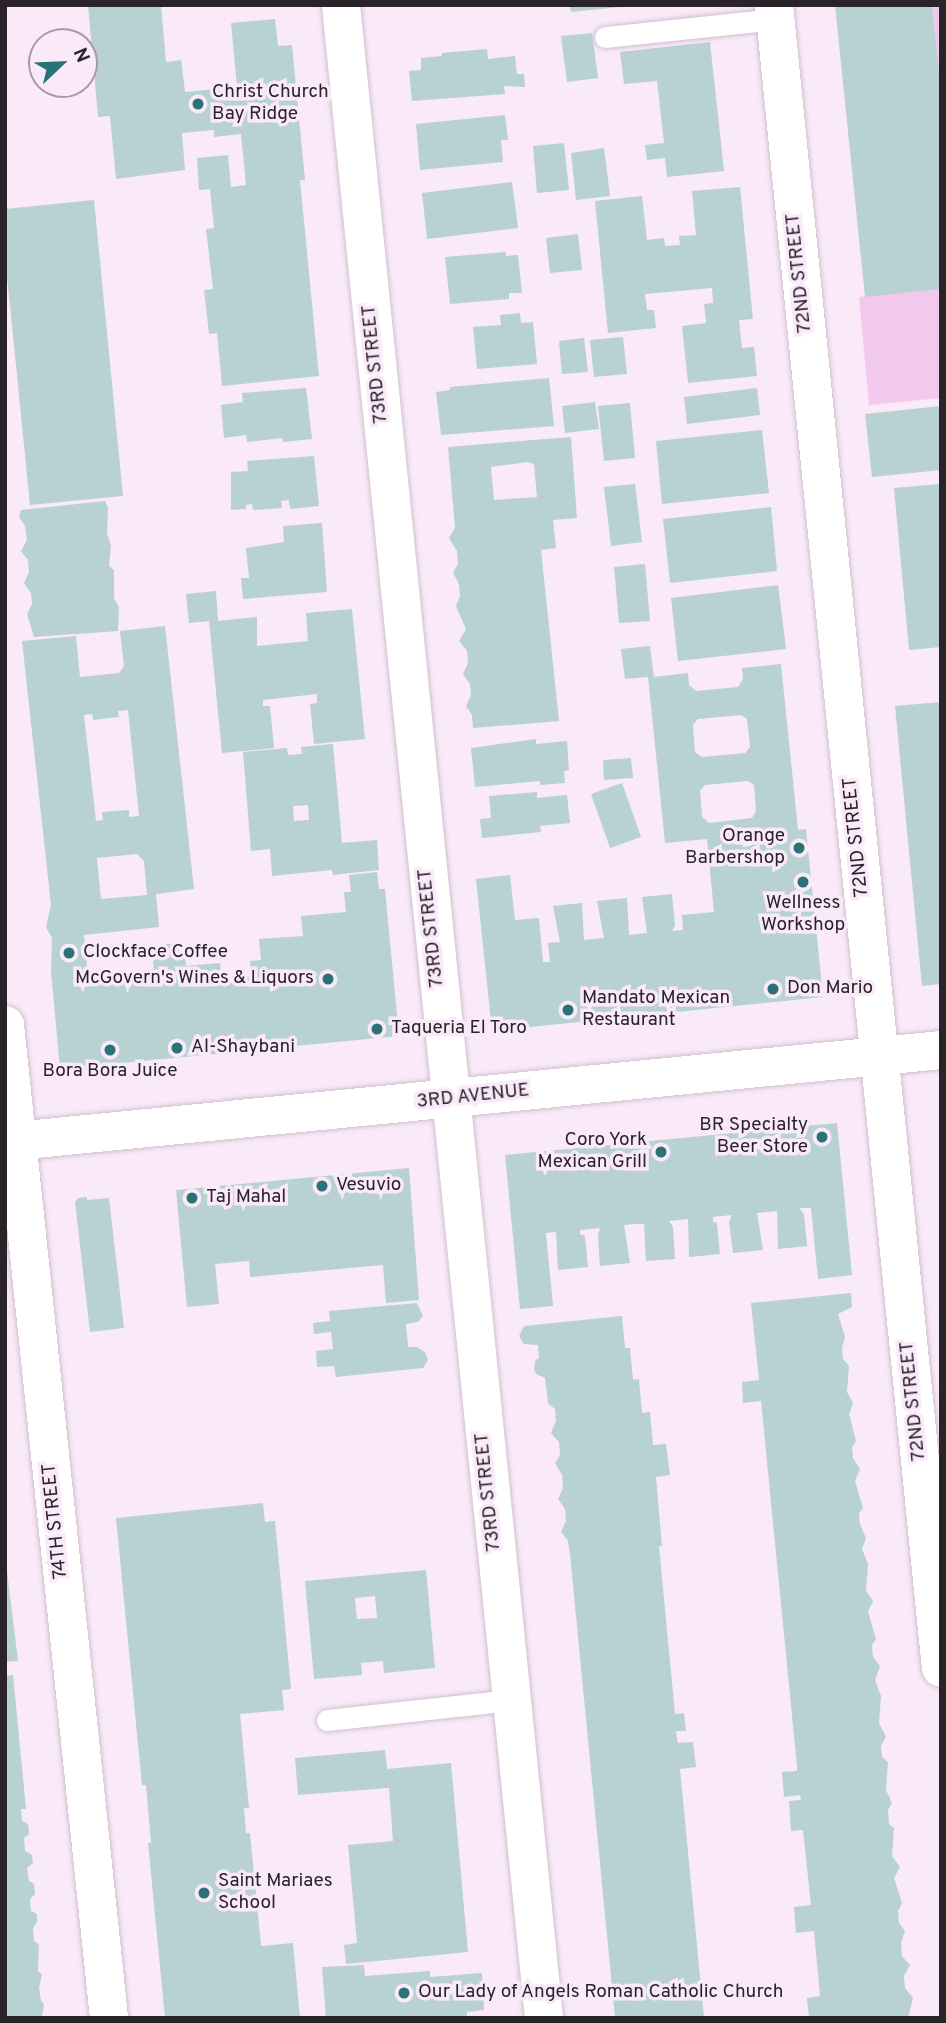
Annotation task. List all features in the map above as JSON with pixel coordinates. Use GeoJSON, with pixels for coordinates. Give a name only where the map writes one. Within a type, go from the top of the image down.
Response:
{"type":"FeatureCollection","features":[{"type":"Feature","properties":{"kind":"street","name":"73RD STREET"},"geometry":{"type":"LineString","coordinates":[[341,5],[449,1099],[544,2018]]}},
{"type":"Feature","properties":{"kind":"street","name":"72ND STREET"},"geometry":{"type":"LineString","coordinates":[[774,12],[878,1057],[932,1493],[941,1668]]}},
{"type":"Feature","properties":{"kind":"street","name":"74TH STREET"},"geometry":{"type":"LineString","coordinates":[[5,1025],[11,1142],[109,2018]]}},
{"type":"Feature","properties":{"kind":"street","name":"3RD AVENUE"},"geometry":{"type":"LineString","coordinates":[[11,1142],[941,1050]]}},
{"type":"Feature","properties":{"kind":"lane"},"geometry":{"type":"LineString","coordinates":[[605,37],[774,12]]}},
{"type":"Feature","properties":{"kind":"lane"},"geometry":{"type":"LineString","coordinates":[[327,1720],[511,1700]]}},
{"type":"Feature","properties":{"kind":"shaded area"},"geometry":{"type":"Polygon","coordinates":[[[932,5],[941,5],[941,89],[932,5]]]}},
{"type":"Feature","properties":{"kind":"shaded area"},"geometry":{"type":"Polygon","coordinates":[[[941,289],[941,398],[869,405],[859,297],[941,289]]]}},
{"type":"Feature","properties":{"kind":"building"},"geometry":{"type":"Polygon","coordinates":[[[88,5],[161,5],[166,62],[181,60],[185,92],[237,87],[231,23],[275,19],[278,46],[292,45],[305,180],[300,180],[319,376],[222,386],[217,333],[209,334],[204,290],[213,289],[206,229],[214,228],[210,189],[199,190],[197,158],[228,155],[231,187],[246,185],[241,134],[214,137],[214,130],[182,133],[185,170],[116,179],[110,116],[98,117],[98,28],[90,28],[88,5]]]}},
{"type":"Feature","properties":{"kind":"building"},"geometry":{"type":"Polygon","coordinates":[[[570,5],[620,5],[620,7],[571,12],[570,5]]]}},
{"type":"Feature","properties":{"kind":"building"},"geometry":{"type":"Polygon","coordinates":[[[835,5],[932,5],[941,89],[941,289],[865,297],[835,5]]]}},
{"type":"Feature","properties":{"kind":"building"},"geometry":{"type":"Polygon","coordinates":[[[592,33],[598,78],[567,82],[561,36],[592,33]]]}},
{"type":"Feature","properties":{"kind":"building"},"geometry":{"type":"Polygon","coordinates":[[[710,42],[724,171],[667,177],[665,158],[647,160],[645,145],[664,143],[657,81],[624,84],[620,52],[710,42]]]}},
{"type":"Feature","properties":{"kind":"building"},"geometry":{"type":"Polygon","coordinates":[[[487,49],[488,59],[515,56],[517,74],[524,74],[525,87],[504,86],[505,94],[412,101],[409,71],[421,70],[421,58],[442,56],[442,53],[487,49]]]}},
{"type":"Feature","properties":{"kind":"building"},"geometry":{"type":"Polygon","coordinates":[[[505,115],[508,140],[501,140],[503,162],[420,170],[416,124],[505,115]]]}},
{"type":"Feature","properties":{"kind":"building"},"geometry":{"type":"Polygon","coordinates":[[[564,143],[569,190],[537,193],[533,146],[564,143]]]}},
{"type":"Feature","properties":{"kind":"building"},"geometry":{"type":"Polygon","coordinates":[[[604,148],[610,196],[576,200],[571,153],[604,148]]]}},
{"type":"Feature","properties":{"kind":"building"},"geometry":{"type":"Polygon","coordinates":[[[512,182],[518,228],[427,239],[422,193],[512,182]]]}},
{"type":"Feature","properties":{"kind":"building"},"geometry":{"type":"Polygon","coordinates":[[[740,187],[753,319],[739,320],[742,348],[754,347],[757,376],[688,383],[682,326],[706,323],[704,304],[713,303],[712,288],[645,294],[647,310],[654,310],[656,328],[608,333],[595,201],[642,196],[647,240],[664,238],[665,246],[680,245],[679,236],[696,235],[692,191],[740,187]]]}},
{"type":"Feature","properties":{"kind":"building"},"geometry":{"type":"Polygon","coordinates":[[[94,200],[123,496],[30,505],[5,256],[5,209],[94,200]]]}},
{"type":"Feature","properties":{"kind":"building"},"geometry":{"type":"Polygon","coordinates":[[[578,234],[582,270],[550,273],[546,238],[578,234]]]}},
{"type":"Feature","properties":{"kind":"building"},"geometry":{"type":"Polygon","coordinates":[[[506,252],[506,256],[518,255],[522,293],[509,293],[509,299],[450,304],[445,257],[506,252]]]}},
{"type":"Feature","properties":{"kind":"building"},"geometry":{"type":"Polygon","coordinates":[[[520,313],[521,323],[533,322],[537,364],[477,369],[473,327],[501,325],[500,315],[520,313]]]}},
{"type":"Feature","properties":{"kind":"building"},"geometry":{"type":"Polygon","coordinates":[[[623,337],[627,374],[594,377],[590,340],[623,337]]]}},
{"type":"Feature","properties":{"kind":"building"},"geometry":{"type":"Polygon","coordinates":[[[584,338],[588,372],[562,374],[559,341],[584,338]]]}},
{"type":"Feature","properties":{"kind":"building"},"geometry":{"type":"Polygon","coordinates":[[[549,378],[554,426],[441,435],[436,392],[450,390],[450,387],[549,378]]]}},
{"type":"Feature","properties":{"kind":"building"},"geometry":{"type":"Polygon","coordinates":[[[306,388],[312,439],[283,442],[282,438],[247,442],[246,435],[224,438],[221,405],[243,402],[242,393],[306,388]]]}},
{"type":"Feature","properties":{"kind":"building"},"geometry":{"type":"Polygon","coordinates":[[[757,388],[760,415],[687,424],[684,397],[757,388]]]}},
{"type":"Feature","properties":{"kind":"building"},"geometry":{"type":"Polygon","coordinates":[[[595,402],[599,429],[565,433],[562,406],[595,402]]]}},
{"type":"Feature","properties":{"kind":"building"},"geometry":{"type":"Polygon","coordinates":[[[630,403],[635,458],[604,461],[598,406],[630,403]]]}},
{"type":"Feature","properties":{"kind":"building"},"geometry":{"type":"Polygon","coordinates":[[[941,406],[941,470],[872,477],[865,414],[941,406]]]}},
{"type":"Feature","properties":{"kind":"building"},"geometry":{"type":"Polygon","coordinates":[[[762,430],[769,493],[662,504],[656,441],[762,430]]]}},
{"type":"Feature","properties":{"kind":"building"},"geometry":{"type":"Polygon","coordinates":[[[571,437],[577,518],[553,520],[556,548],[541,550],[559,721],[473,728],[472,715],[466,706],[471,695],[470,684],[463,674],[468,663],[467,651],[459,641],[466,629],[456,606],[460,596],[459,584],[453,573],[458,564],[457,551],[449,538],[455,528],[448,447],[571,437]],[[527,462],[491,467],[494,500],[537,497],[534,464],[527,462]]]}},
{"type":"Feature","properties":{"kind":"building"},"geometry":{"type":"Polygon","coordinates":[[[314,456],[319,506],[290,509],[289,500],[281,501],[282,508],[253,510],[252,504],[246,505],[246,509],[231,510],[231,472],[248,471],[247,461],[314,456]]]}},
{"type":"Feature","properties":{"kind":"building"},"geometry":{"type":"Polygon","coordinates":[[[635,484],[642,542],[611,546],[604,487],[635,484]]]}},
{"type":"Feature","properties":{"kind":"building"},"geometry":{"type":"Polygon","coordinates":[[[941,484],[941,647],[909,650],[894,488],[941,484]]]}},
{"type":"Feature","properties":{"kind":"building"},"geometry":{"type":"Polygon","coordinates":[[[105,501],[108,508],[107,534],[111,545],[109,566],[114,570],[114,598],[119,607],[118,631],[34,637],[27,614],[32,604],[31,593],[24,583],[29,572],[28,560],[21,551],[27,540],[25,526],[19,517],[21,510],[105,501]]]}},
{"type":"Feature","properties":{"kind":"building"},"geometry":{"type":"Polygon","coordinates":[[[771,507],[777,571],[670,583],[663,519],[771,507]]]}},
{"type":"Feature","properties":{"kind":"building"},"geometry":{"type":"Polygon","coordinates":[[[322,523],[327,592],[243,599],[241,578],[249,578],[246,548],[284,542],[283,526],[322,523]]]}},
{"type":"Feature","properties":{"kind":"building"},"geometry":{"type":"Polygon","coordinates":[[[645,564],[650,621],[619,623],[614,567],[645,564]]]}},
{"type":"Feature","properties":{"kind":"building"},"geometry":{"type":"Polygon","coordinates":[[[778,585],[786,649],[678,661],[671,598],[778,585]]]}},
{"type":"Feature","properties":{"kind":"building"},"geometry":{"type":"Polygon","coordinates":[[[216,591],[218,621],[257,617],[257,646],[308,641],[306,613],[352,609],[365,739],[314,744],[310,704],[317,703],[317,694],[263,700],[263,706],[270,706],[274,748],[222,753],[209,621],[189,623],[186,594],[216,591]]]}},
{"type":"Feature","properties":{"kind":"building"},"geometry":{"type":"Polygon","coordinates":[[[165,626],[194,889],[156,894],[159,927],[84,935],[88,976],[154,969],[151,946],[184,942],[186,966],[220,963],[221,979],[252,976],[250,961],[261,960],[259,939],[303,936],[301,916],[346,912],[344,892],[351,892],[349,875],[377,872],[379,889],[385,889],[399,1036],[60,1069],[51,971],[52,938],[46,927],[51,905],[22,641],[76,636],[80,677],[119,673],[124,666],[120,631],[165,626]],[[128,710],[118,711],[119,717],[93,720],[92,714],[84,715],[96,821],[103,820],[102,812],[129,810],[129,817],[139,816],[128,710]],[[137,854],[97,858],[101,899],[147,895],[144,861],[137,854]]]}},
{"type":"Feature","properties":{"kind":"building"},"geometry":{"type":"Polygon","coordinates":[[[650,646],[654,677],[688,673],[689,685],[696,691],[738,687],[743,679],[742,668],[781,664],[798,830],[806,829],[823,997],[492,1031],[476,879],[510,875],[515,920],[539,918],[543,962],[550,962],[548,943],[560,942],[553,906],[582,903],[584,940],[604,938],[597,901],[627,898],[629,935],[647,933],[642,897],[672,894],[675,925],[672,931],[683,930],[682,915],[714,912],[707,839],[665,843],[648,677],[625,679],[621,649],[650,646]],[[741,715],[698,719],[693,725],[695,752],[702,757],[745,753],[750,747],[747,719],[741,715]],[[748,781],[705,785],[700,791],[702,817],[709,823],[752,818],[756,811],[754,785],[748,781]],[[750,834],[742,835],[743,847],[751,846],[750,834]]]}},
{"type":"Feature","properties":{"kind":"building"},"geometry":{"type":"Polygon","coordinates":[[[941,702],[941,984],[922,986],[895,706],[941,702]]]}},
{"type":"Feature","properties":{"kind":"building"},"geometry":{"type":"Polygon","coordinates":[[[536,739],[536,744],[567,741],[569,770],[564,771],[565,783],[540,785],[540,781],[475,787],[471,748],[536,739]]]}},
{"type":"Feature","properties":{"kind":"building"},"geometry":{"type":"Polygon","coordinates":[[[333,744],[342,843],[377,840],[379,870],[333,875],[332,870],[272,876],[270,849],[251,851],[243,752],[287,748],[288,755],[302,754],[301,747],[333,744]],[[308,805],[293,806],[294,821],[309,820],[308,805]]]}},
{"type":"Feature","properties":{"kind":"building"},"geometry":{"type":"Polygon","coordinates":[[[631,758],[633,778],[604,780],[603,760],[631,758]]]}},
{"type":"Feature","properties":{"kind":"building"},"geometry":{"type":"Polygon","coordinates":[[[622,783],[641,837],[610,848],[591,794],[622,783]]]}},
{"type":"Feature","properties":{"kind":"building"},"geometry":{"type":"Polygon","coordinates":[[[537,792],[537,798],[567,795],[570,823],[540,826],[541,832],[482,838],[480,819],[491,818],[489,796],[537,792]]]}},
{"type":"Feature","properties":{"kind":"building"},"geometry":{"type":"Polygon","coordinates":[[[837,1123],[852,1275],[818,1279],[811,1208],[799,1208],[804,1214],[807,1246],[778,1249],[777,1211],[757,1213],[763,1250],[733,1253],[729,1222],[732,1215],[713,1217],[713,1222],[717,1223],[720,1254],[689,1257],[688,1219],[669,1221],[673,1227],[675,1259],[646,1261],[644,1224],[624,1225],[630,1263],[600,1266],[600,1228],[580,1230],[580,1234],[585,1236],[588,1267],[558,1270],[556,1232],[546,1233],[553,1306],[520,1309],[505,1155],[837,1123]]]}},
{"type":"Feature","properties":{"kind":"building"},"geometry":{"type":"Polygon","coordinates":[[[409,1168],[419,1300],[386,1303],[383,1265],[250,1277],[249,1261],[215,1264],[219,1304],[187,1307],[176,1190],[409,1168]]]}},
{"type":"Feature","properties":{"kind":"building"},"geometry":{"type":"Polygon","coordinates":[[[87,1197],[87,1200],[109,1198],[124,1328],[90,1332],[75,1202],[78,1198],[87,1197]]]}},
{"type":"Feature","properties":{"kind":"building"},"geometry":{"type":"Polygon","coordinates":[[[851,1293],[852,1307],[838,1314],[845,1337],[843,1359],[849,1366],[847,1392],[853,1403],[849,1414],[856,1441],[852,1448],[853,1458],[860,1469],[855,1481],[863,1508],[859,1513],[860,1524],[866,1538],[862,1549],[868,1564],[866,1591],[873,1601],[868,1612],[876,1639],[872,1645],[873,1657],[880,1666],[875,1680],[881,1696],[879,1723],[886,1737],[881,1746],[882,1757],[888,1762],[886,1790],[892,1803],[888,1810],[889,1824],[894,1828],[892,1856],[900,1867],[894,1878],[902,1903],[898,1911],[899,1923],[905,1931],[901,1943],[902,1956],[910,1965],[904,1976],[905,1988],[913,1998],[908,2018],[809,2018],[807,1998],[820,1996],[814,1931],[796,1933],[794,1907],[811,1905],[803,1830],[791,1831],[789,1801],[801,1800],[800,1795],[784,1797],[782,1772],[797,1771],[797,1766],[761,1401],[743,1403],[742,1382],[759,1380],[751,1303],[851,1293]]]}},
{"type":"Feature","properties":{"kind":"building"},"geometry":{"type":"Polygon","coordinates":[[[417,1303],[423,1316],[418,1322],[406,1324],[408,1347],[417,1347],[425,1352],[428,1360],[423,1368],[336,1377],[334,1366],[317,1367],[316,1351],[333,1349],[331,1332],[314,1334],[313,1323],[330,1321],[329,1311],[417,1303]]]}},
{"type":"Feature","properties":{"kind":"building"},"geometry":{"type":"Polygon","coordinates":[[[622,1316],[625,1348],[630,1348],[633,1380],[639,1379],[642,1413],[650,1412],[653,1445],[666,1444],[670,1475],[656,1477],[662,1546],[659,1546],[675,1714],[684,1713],[686,1731],[676,1731],[678,1743],[693,1742],[696,1767],[680,1769],[704,2018],[615,2018],[570,1554],[568,1541],[561,1532],[566,1521],[565,1509],[558,1499],[563,1488],[562,1475],[555,1463],[560,1455],[559,1442],[551,1433],[556,1421],[555,1409],[548,1403],[545,1378],[536,1374],[534,1369],[535,1361],[541,1356],[539,1357],[538,1345],[524,1344],[519,1336],[524,1326],[622,1316]]]}},
{"type":"Feature","properties":{"kind":"building"},"geometry":{"type":"Polygon","coordinates":[[[263,1503],[265,1522],[275,1521],[291,1689],[282,1690],[284,1710],[240,1714],[249,1808],[244,1808],[246,1833],[250,1833],[261,1946],[293,1943],[300,2018],[165,2018],[148,1843],[151,1843],[146,1785],[142,1785],[116,1518],[263,1503]]]}},
{"type":"Feature","properties":{"kind":"building"},"geometry":{"type":"Polygon","coordinates":[[[5,1555],[18,1661],[5,1662],[5,1555]]]}},
{"type":"Feature","properties":{"kind":"building"},"geometry":{"type":"Polygon","coordinates":[[[426,1570],[435,1668],[384,1673],[383,1661],[361,1663],[362,1675],[314,1679],[305,1581],[426,1570]],[[375,1596],[355,1598],[357,1619],[377,1618],[375,1596]]]}},
{"type":"Feature","properties":{"kind":"building"},"geometry":{"type":"Polygon","coordinates":[[[13,1675],[26,1809],[21,1809],[22,1821],[28,1824],[29,1834],[24,1838],[25,1851],[32,1855],[33,1863],[27,1868],[35,1894],[30,1899],[31,1911],[37,1914],[37,1922],[33,1928],[34,1941],[39,1944],[38,1971],[42,1975],[39,1988],[44,2004],[42,2018],[5,2018],[5,1676],[13,1675]]]}},
{"type":"Feature","properties":{"kind":"building"},"geometry":{"type":"Polygon","coordinates":[[[385,1750],[387,1769],[451,1763],[468,1952],[346,1964],[344,1945],[357,1943],[348,1845],[393,1841],[389,1788],[298,1795],[295,1758],[385,1750]]]}},
{"type":"Feature","properties":{"kind":"building","name":"Our Lady of Angels Roman Catholic Church"},"geometry":{"type":"Polygon","coordinates":[[[364,1965],[365,1976],[430,1971],[430,1977],[482,1973],[484,2010],[467,2012],[467,2018],[326,2018],[322,1967],[364,1965]]]}},
{"type":"Feature","properties":{"kind":"place","name":"Christ Church Bay Ridge"},"geometry":{"type":"Point","coordinates":[198,104]}},
{"type":"Feature","properties":{"kind":"place","name":"Orange Barbershop"},"geometry":{"type":"Point","coordinates":[799,848]}},
{"type":"Feature","properties":{"kind":"place","name":"Wellness Workshop"},"geometry":{"type":"Point","coordinates":[803,882]}},
{"type":"Feature","properties":{"kind":"place","name":"Clockface Coffee"},"geometry":{"type":"Point","coordinates":[69,953]}},
{"type":"Feature","properties":{"kind":"place","name":"McGovern's Wines & Liquors"},"geometry":{"type":"Point","coordinates":[328,979]}},
{"type":"Feature","properties":{"kind":"place","name":"Don Mario"},"geometry":{"type":"Point","coordinates":[773,989]}},
{"type":"Feature","properties":{"kind":"place","name":"Mandato Mexican Restaurant"},"geometry":{"type":"Point","coordinates":[568,1010]}},
{"type":"Feature","properties":{"kind":"place","name":"Taqueria El Toro"},"geometry":{"type":"Point","coordinates":[377,1029]}},
{"type":"Feature","properties":{"kind":"place","name":"Al-Shaybani"},"geometry":{"type":"Point","coordinates":[177,1048]}},
{"type":"Feature","properties":{"kind":"place","name":"Bora Bora Juice"},"geometry":{"type":"Point","coordinates":[110,1050]}},
{"type":"Feature","properties":{"kind":"place","name":"BR Specialty Beer Store"},"geometry":{"type":"Point","coordinates":[822,1137]}},
{"type":"Feature","properties":{"kind":"place","name":"Coro York Mexican Grill"},"geometry":{"type":"Point","coordinates":[661,1152]}},
{"type":"Feature","properties":{"kind":"place","name":"Vesuvio"},"geometry":{"type":"Point","coordinates":[322,1186]}},
{"type":"Feature","properties":{"kind":"place","name":"Taj Mahal"},"geometry":{"type":"Point","coordinates":[192,1198]}},
{"type":"Feature","properties":{"kind":"place","name":"Saint Mariaes School"},"geometry":{"type":"Point","coordinates":[204,1893]}},
{"type":"Feature","properties":{"kind":"place","name":"Our Lady of Angels Roman Catholic Church"},"geometry":{"type":"Point","coordinates":[404,1993]}}]}
